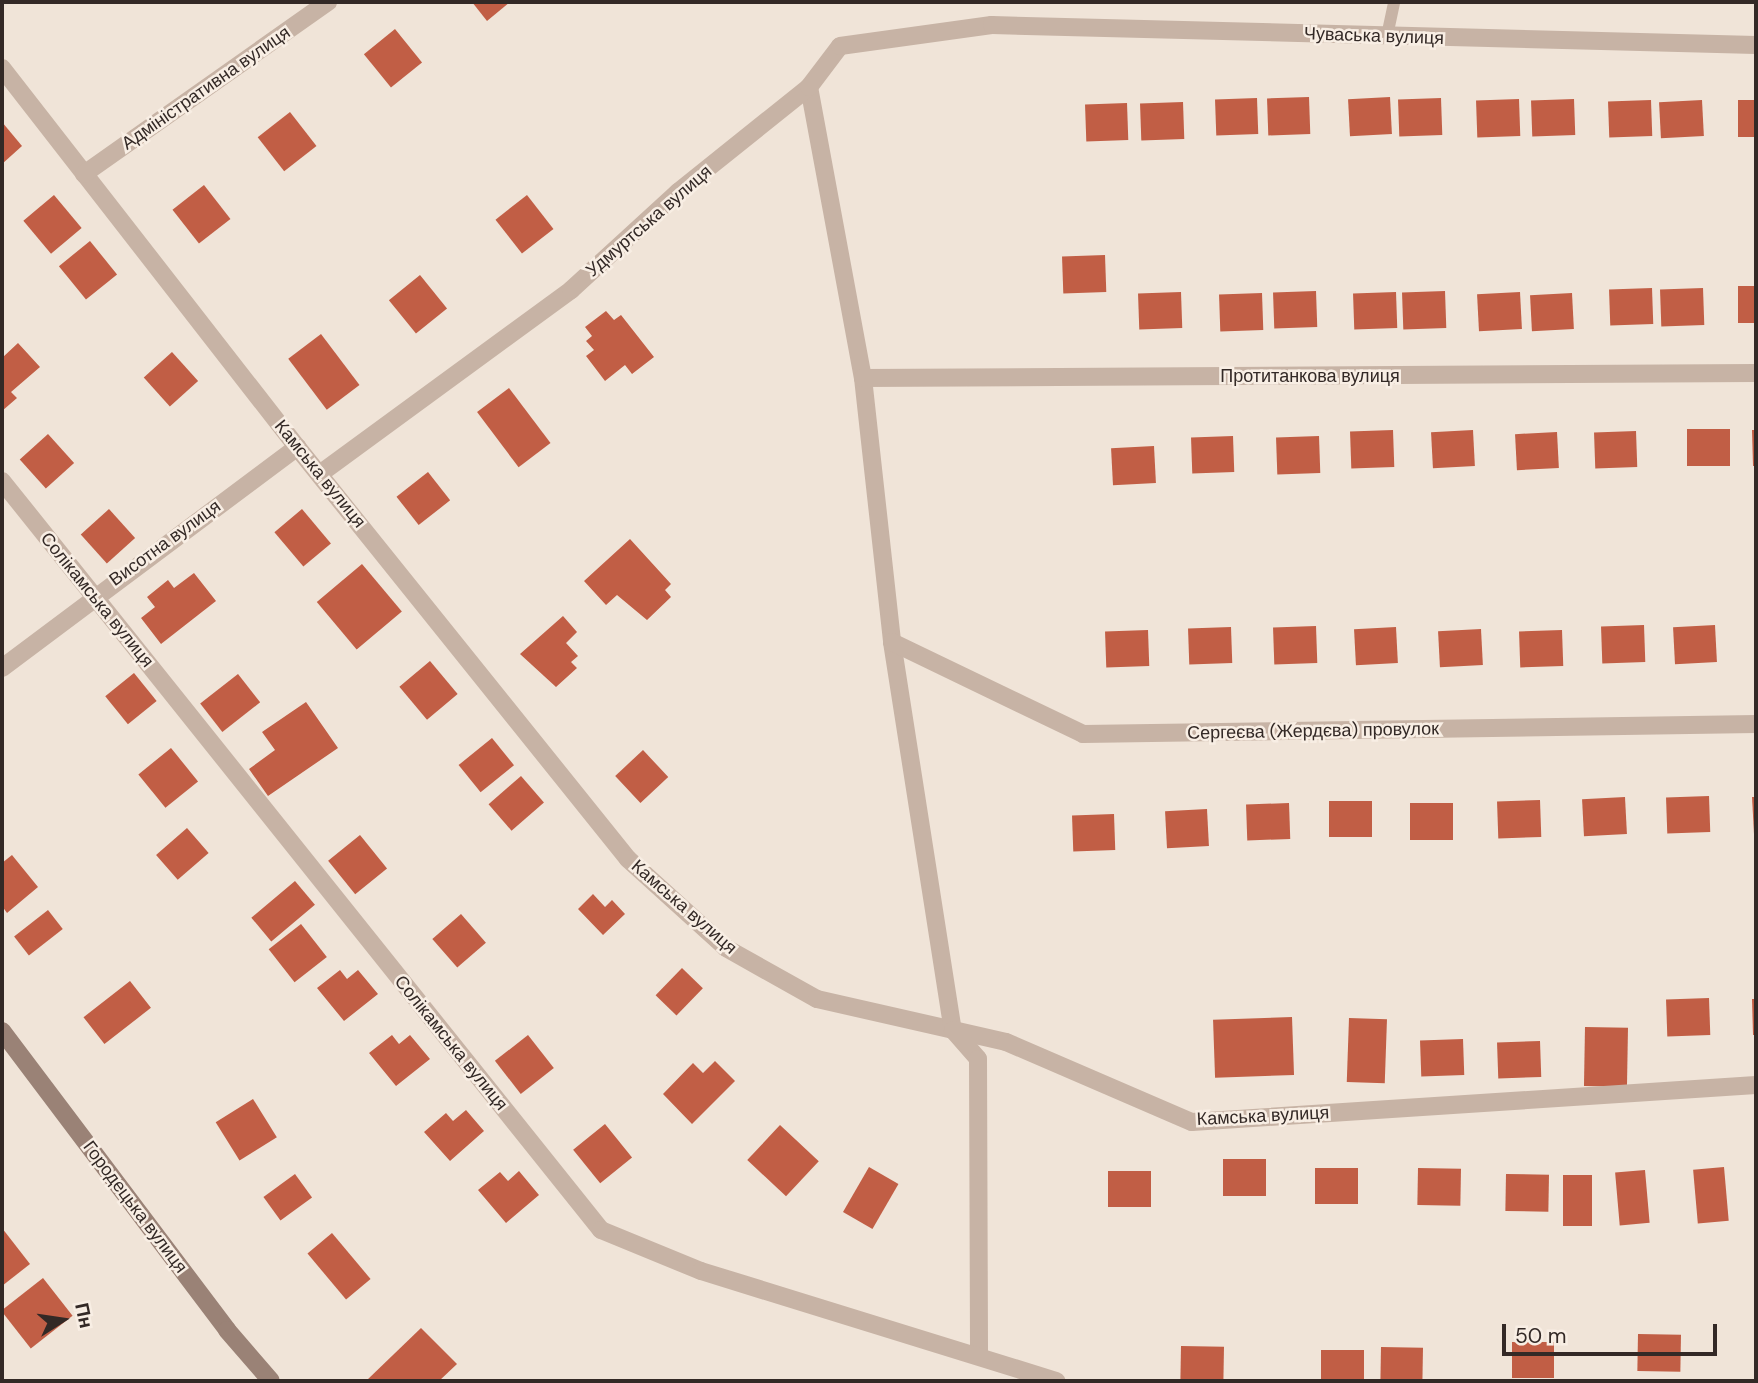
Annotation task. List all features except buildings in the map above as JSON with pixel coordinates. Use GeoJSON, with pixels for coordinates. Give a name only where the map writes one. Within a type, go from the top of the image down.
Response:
{"type":"FeatureCollection","features":[{"type":"Feature","properties":{"kind":"main road","name":"Городецька вулиця"},"geometry":{"type":"LineString","coordinates":[[2,1031],[227,1330],[271,1381]]}},
{"type":"Feature","properties":{"kind":"street","name":"Адміністративна вулиця"},"geometry":{"type":"LineString","coordinates":[[84,174],[328,2]]}},
{"type":"Feature","properties":{"kind":"street","name":"Чуваська вулиця"},"geometry":{"type":"LineString","coordinates":[[992,25],[1756,45]]}},
{"type":"Feature","properties":{"kind":"street","name":"Удмуртська вулиця"},"geometry":{"type":"LineString","coordinates":[[321,473],[571,290],[678,192],[809,87],[841,46],[992,25]]}},
{"type":"Feature","properties":{"kind":"street","name":"Камська вулиця"},"geometry":{"type":"LineString","coordinates":[[2,68],[297,447],[321,473],[628,859],[726,948],[817,999],[1006,1042],[1192,1122],[1756,1085]]}},
{"type":"Feature","properties":{"kind":"street"},"geometry":{"type":"LineString","coordinates":[[809,87],[863,378],[892,642],[953,1030],[978,1059],[979,1356]]}},
{"type":"Feature","properties":{"kind":"street","name":"Протитанкова вулиця"},"geometry":{"type":"LineString","coordinates":[[863,378],[1756,373]]}},
{"type":"Feature","properties":{"kind":"street","name":"Висотна вулиця"},"geometry":{"type":"LineString","coordinates":[[2,668],[93,596],[297,447]]}},
{"type":"Feature","properties":{"kind":"street","name":"Солікамська вулиця"},"geometry":{"type":"LineString","coordinates":[[2,481],[601,1230],[701,1271],[1056,1381]]}},
{"type":"Feature","properties":{"kind":"street","name":"Сергеєва (Жердєва) провулок"},"geometry":{"type":"LineString","coordinates":[[892,642],[1083,734],[1756,724]]}},
{"type":"Feature","properties":{"kind":"lane"},"geometry":{"type":"LineString","coordinates":[[1387,36],[1394,2]]}}]}
